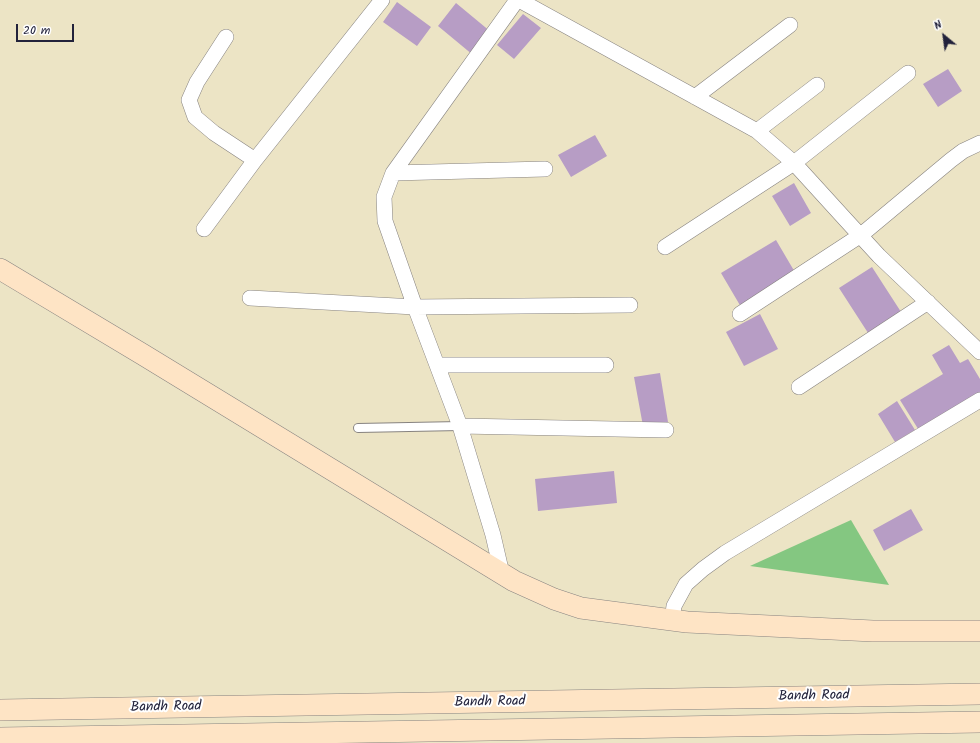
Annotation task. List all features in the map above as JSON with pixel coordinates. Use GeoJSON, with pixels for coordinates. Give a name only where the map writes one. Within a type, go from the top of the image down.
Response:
{"type":"FeatureCollection","features":[{"type":"Feature","properties":{"kind":"main road"},"geometry":{"type":"LineString","coordinates":[[0,269],[502,574],[554,599],[581,608],[695,623],[874,631],[980,631]]}},
{"type":"Feature","properties":{"kind":"main road","name":"Bandh Road"},"geometry":{"type":"LineString","coordinates":[[0,710],[980,694]]}},
{"type":"Feature","properties":{"kind":"main road","name":"Bandh Road"},"geometry":{"type":"LineString","coordinates":[[0,738],[980,722]]}},
{"type":"Feature","properties":{"kind":"street"},"geometry":{"type":"LineString","coordinates":[[204,229],[255,160],[382,0]]}},
{"type":"Feature","properties":{"kind":"street"},"geometry":{"type":"LineString","coordinates":[[502,574],[493,535],[460,426],[415,307],[385,221],[384,197],[393,174],[518,0],[757,131],[794,163],[879,256],[980,352]]}},
{"type":"Feature","properties":{"kind":"street"},"geometry":{"type":"LineString","coordinates":[[694,97],[790,25]]}},
{"type":"Feature","properties":{"kind":"street"},"geometry":{"type":"LineString","coordinates":[[226,37],[197,82],[189,100],[195,117],[214,133],[255,160]]}},
{"type":"Feature","properties":{"kind":"street"},"geometry":{"type":"LineString","coordinates":[[665,247],[794,163],[908,72]]}},
{"type":"Feature","properties":{"kind":"street"},"geometry":{"type":"LineString","coordinates":[[757,131],[817,85]]}},
{"type":"Feature","properties":{"kind":"street"},"geometry":{"type":"LineString","coordinates":[[740,314],[861,236],[951,160],[963,151],[980,143]]}},
{"type":"Feature","properties":{"kind":"street"},"geometry":{"type":"LineString","coordinates":[[393,174],[545,169]]}},
{"type":"Feature","properties":{"kind":"street"},"geometry":{"type":"LineString","coordinates":[[250,298],[415,307],[630,305]]}},
{"type":"Feature","properties":{"kind":"street"},"geometry":{"type":"LineString","coordinates":[[799,387],[928,302]]}},
{"type":"Feature","properties":{"kind":"street"},"geometry":{"type":"LineString","coordinates":[[437,365],[606,365]]}},
{"type":"Feature","properties":{"kind":"street"},"geometry":{"type":"LineString","coordinates":[[672,620],[674,606],[686,584],[725,553],[980,400]]}},
{"type":"Feature","properties":{"kind":"street"},"geometry":{"type":"LineString","coordinates":[[460,426],[666,430]]}},
{"type":"Feature","properties":{"kind":"lane"},"geometry":{"type":"LineString","coordinates":[[358,428],[460,426]]}},
{"type":"Feature","properties":{"kind":"green space"},"geometry":{"type":"Polygon","coordinates":[[[851,520],[889,585],[750,566],[851,520]]]}},
{"type":"Feature","properties":{"kind":"building"},"geometry":{"type":"Polygon","coordinates":[[[397,2],[431,27],[417,46],[383,22],[397,2]]]}},
{"type":"Feature","properties":{"kind":"building"},"geometry":{"type":"Polygon","coordinates":[[[456,3],[491,32],[473,55],[438,26],[456,3]]]}},
{"type":"Feature","properties":{"kind":"building"},"geometry":{"type":"Polygon","coordinates":[[[523,14],[541,28],[514,59],[497,45],[523,14]]]}},
{"type":"Feature","properties":{"kind":"building"},"geometry":{"type":"Polygon","coordinates":[[[948,69],[962,91],[938,107],[923,84],[948,69]]]}},
{"type":"Feature","properties":{"kind":"building"},"geometry":{"type":"Polygon","coordinates":[[[595,135],[607,156],[571,177],[558,155],[595,135]]]}},
{"type":"Feature","properties":{"kind":"building"},"geometry":{"type":"Polygon","coordinates":[[[794,183],[811,213],[790,226],[772,196],[794,183]]]}},
{"type":"Feature","properties":{"kind":"building"},"geometry":{"type":"Polygon","coordinates":[[[776,240],[796,274],[741,307],[721,273],[776,240]]]}},
{"type":"Feature","properties":{"kind":"building"},"geometry":{"type":"Polygon","coordinates":[[[872,267],[903,315],[870,336],[839,288],[872,267]]]}},
{"type":"Feature","properties":{"kind":"building"},"geometry":{"type":"Polygon","coordinates":[[[760,314],[778,349],[744,366],[726,332],[760,314]]]}},
{"type":"Feature","properties":{"kind":"building"},"geometry":{"type":"Polygon","coordinates":[[[949,345],[960,363],[968,359],[980,379],[980,395],[920,432],[900,400],[943,374],[932,355],[949,345]]]}},
{"type":"Feature","properties":{"kind":"building"},"geometry":{"type":"Polygon","coordinates":[[[660,373],[668,422],[643,426],[634,377],[660,373]]]}},
{"type":"Feature","properties":{"kind":"building"},"geometry":{"type":"Polygon","coordinates":[[[897,401],[915,430],[895,442],[878,414],[897,401]]]}},
{"type":"Feature","properties":{"kind":"building"},"geometry":{"type":"Polygon","coordinates":[[[614,471],[617,503],[538,511],[535,479],[614,471]]]}},
{"type":"Feature","properties":{"kind":"building"},"geometry":{"type":"Polygon","coordinates":[[[911,509],[923,530],[884,551],[873,530],[911,509]]]}}]}
